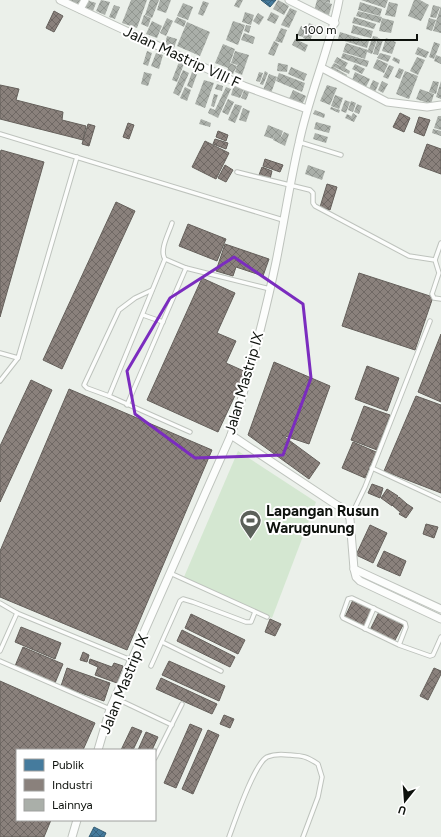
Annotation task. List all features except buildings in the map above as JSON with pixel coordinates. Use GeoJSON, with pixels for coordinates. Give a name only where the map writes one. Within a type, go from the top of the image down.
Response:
{"type":"FeatureCollection","features":[{"type":"Feature","properties":{"kind":"street","name":"Jalan Mastrip VIII F"},"geometry":{"type":"LineString","coordinates":[[60,0],[244,86],[307,109]]}},
{"type":"Feature","properties":{"kind":"street"},"geometry":{"type":"LineString","coordinates":[[80,9],[85,0]]}},
{"type":"Feature","properties":{"kind":"street"},"geometry":{"type":"LineString","coordinates":[[289,0],[335,23]]}},
{"type":"Feature","properties":{"kind":"street","name":"Jalan Mastrip IX"},"geometry":{"type":"LineString","coordinates":[[98,749],[110,709],[231,435],[245,388],[270,289],[290,185],[307,109],[322,68],[335,23],[339,0]]}},
{"type":"Feature","properties":{"kind":"street"},"geometry":{"type":"LineString","coordinates":[[322,68],[388,102],[427,107],[441,104]]}},
{"type":"Feature","properties":{"kind":"street"},"geometry":{"type":"LineString","coordinates":[[231,435],[335,504],[345,509],[350,519],[354,569],[356,577],[360,581],[441,620]]}},
{"type":"Feature","properties":{"kind":"street"},"geometry":{"type":"LineString","coordinates":[[354,569],[441,609]]}},
{"type":"Feature","properties":{"kind":"street"},"geometry":{"type":"LineString","coordinates":[[72,837],[77,821]]}},
{"type":"Feature","properties":{"kind":"lane"},"geometry":{"type":"LineString","coordinates":[[0,134],[283,220]]}},
{"type":"Feature","properties":{"kind":"lane"},"geometry":{"type":"LineString","coordinates":[[299,142],[341,155]]}},
{"type":"Feature","properties":{"kind":"lane"},"geometry":{"type":"LineString","coordinates":[[0,381],[18,358],[78,157]]}},
{"type":"Feature","properties":{"kind":"lane"},"geometry":{"type":"LineString","coordinates":[[237,172],[310,190],[314,193],[313,203],[315,206],[401,253],[409,256],[435,260]]}},
{"type":"Feature","properties":{"kind":"lane"},"geometry":{"type":"LineString","coordinates":[[109,396],[165,259],[163,256],[163,249],[172,223]]}},
{"type":"Feature","properties":{"kind":"lane"},"geometry":{"type":"LineString","coordinates":[[441,243],[435,260],[439,273],[432,295],[435,298],[441,299]]}},
{"type":"Feature","properties":{"kind":"lane"},"geometry":{"type":"LineString","coordinates":[[165,259],[186,268],[270,289]]}},
{"type":"Feature","properties":{"kind":"lane"},"geometry":{"type":"LineString","coordinates":[[127,405],[186,268]]}},
{"type":"Feature","properties":{"kind":"lane"},"geometry":{"type":"LineString","coordinates":[[152,290],[135,298],[119,310],[84,385],[87,388],[109,396],[190,432]]}},
{"type":"Feature","properties":{"kind":"lane"},"geometry":{"type":"LineString","coordinates":[[143,315],[163,322]]}},
{"type":"Feature","properties":{"kind":"lane"},"geometry":{"type":"LineString","coordinates":[[350,519],[372,468],[430,321]]}},
{"type":"Feature","properties":{"kind":"lane"},"geometry":{"type":"LineString","coordinates":[[0,353],[18,358]]}},
{"type":"Feature","properties":{"kind":"lane"},"geometry":{"type":"LineString","coordinates":[[372,468],[441,500]]}},
{"type":"Feature","properties":{"kind":"lane"},"geometry":{"type":"LineString","coordinates":[[170,573],[267,617]]}},
{"type":"Feature","properties":{"kind":"lane"},"geometry":{"type":"LineString","coordinates":[[399,645],[406,624],[352,598],[348,599],[343,618],[399,645],[430,656],[433,655],[441,637]]}},
{"type":"Feature","properties":{"kind":"lane"},"geometry":{"type":"LineString","coordinates":[[151,666],[180,601],[183,599],[246,622],[251,622],[255,612]]}},
{"type":"Feature","properties":{"kind":"lane"},"geometry":{"type":"LineString","coordinates":[[0,604],[17,613],[132,660]]}},
{"type":"Feature","properties":{"kind":"lane"},"geometry":{"type":"LineString","coordinates":[[365,629],[374,608]]}},
{"type":"Feature","properties":{"kind":"lane"},"geometry":{"type":"LineString","coordinates":[[0,651],[17,613]]}},
{"type":"Feature","properties":{"kind":"lane"},"geometry":{"type":"LineString","coordinates":[[162,642],[221,671]]}},
{"type":"Feature","properties":{"kind":"lane"},"geometry":{"type":"LineString","coordinates":[[0,661],[110,709]]}},
{"type":"Feature","properties":{"kind":"lane"},"geometry":{"type":"LineString","coordinates":[[116,698],[172,725]]}},
{"type":"Feature","properties":{"kind":"lane"},"geometry":{"type":"LineString","coordinates":[[156,756],[182,704]]}},
{"type":"Feature","properties":{"kind":"lane"},"geometry":{"type":"LineString","coordinates":[[229,837],[259,764],[267,757],[282,754],[306,756],[318,764],[322,777],[318,797],[303,837]]}},
{"type":"Feature","properties":{"kind":"highlighted area"},"geometry":{"type":"Polygon","coordinates":[[[234,257],[303,304],[311,378],[283,455],[195,458],[135,414],[127,371],[170,298],[234,257]]]}},
{"type":"Feature","properties":{"kind":"green space","name":"Lapangan Rusun Warugunung"},"geometry":{"type":"Polygon","coordinates":[[[238,451],[316,502],[272,618],[184,577],[238,451]]]}},
{"type":"Feature","properties":{"kind":"place","name":"Lapangan Rusun Warugunung"},"geometry":{"type":"Point","coordinates":[251,540]}}]}
